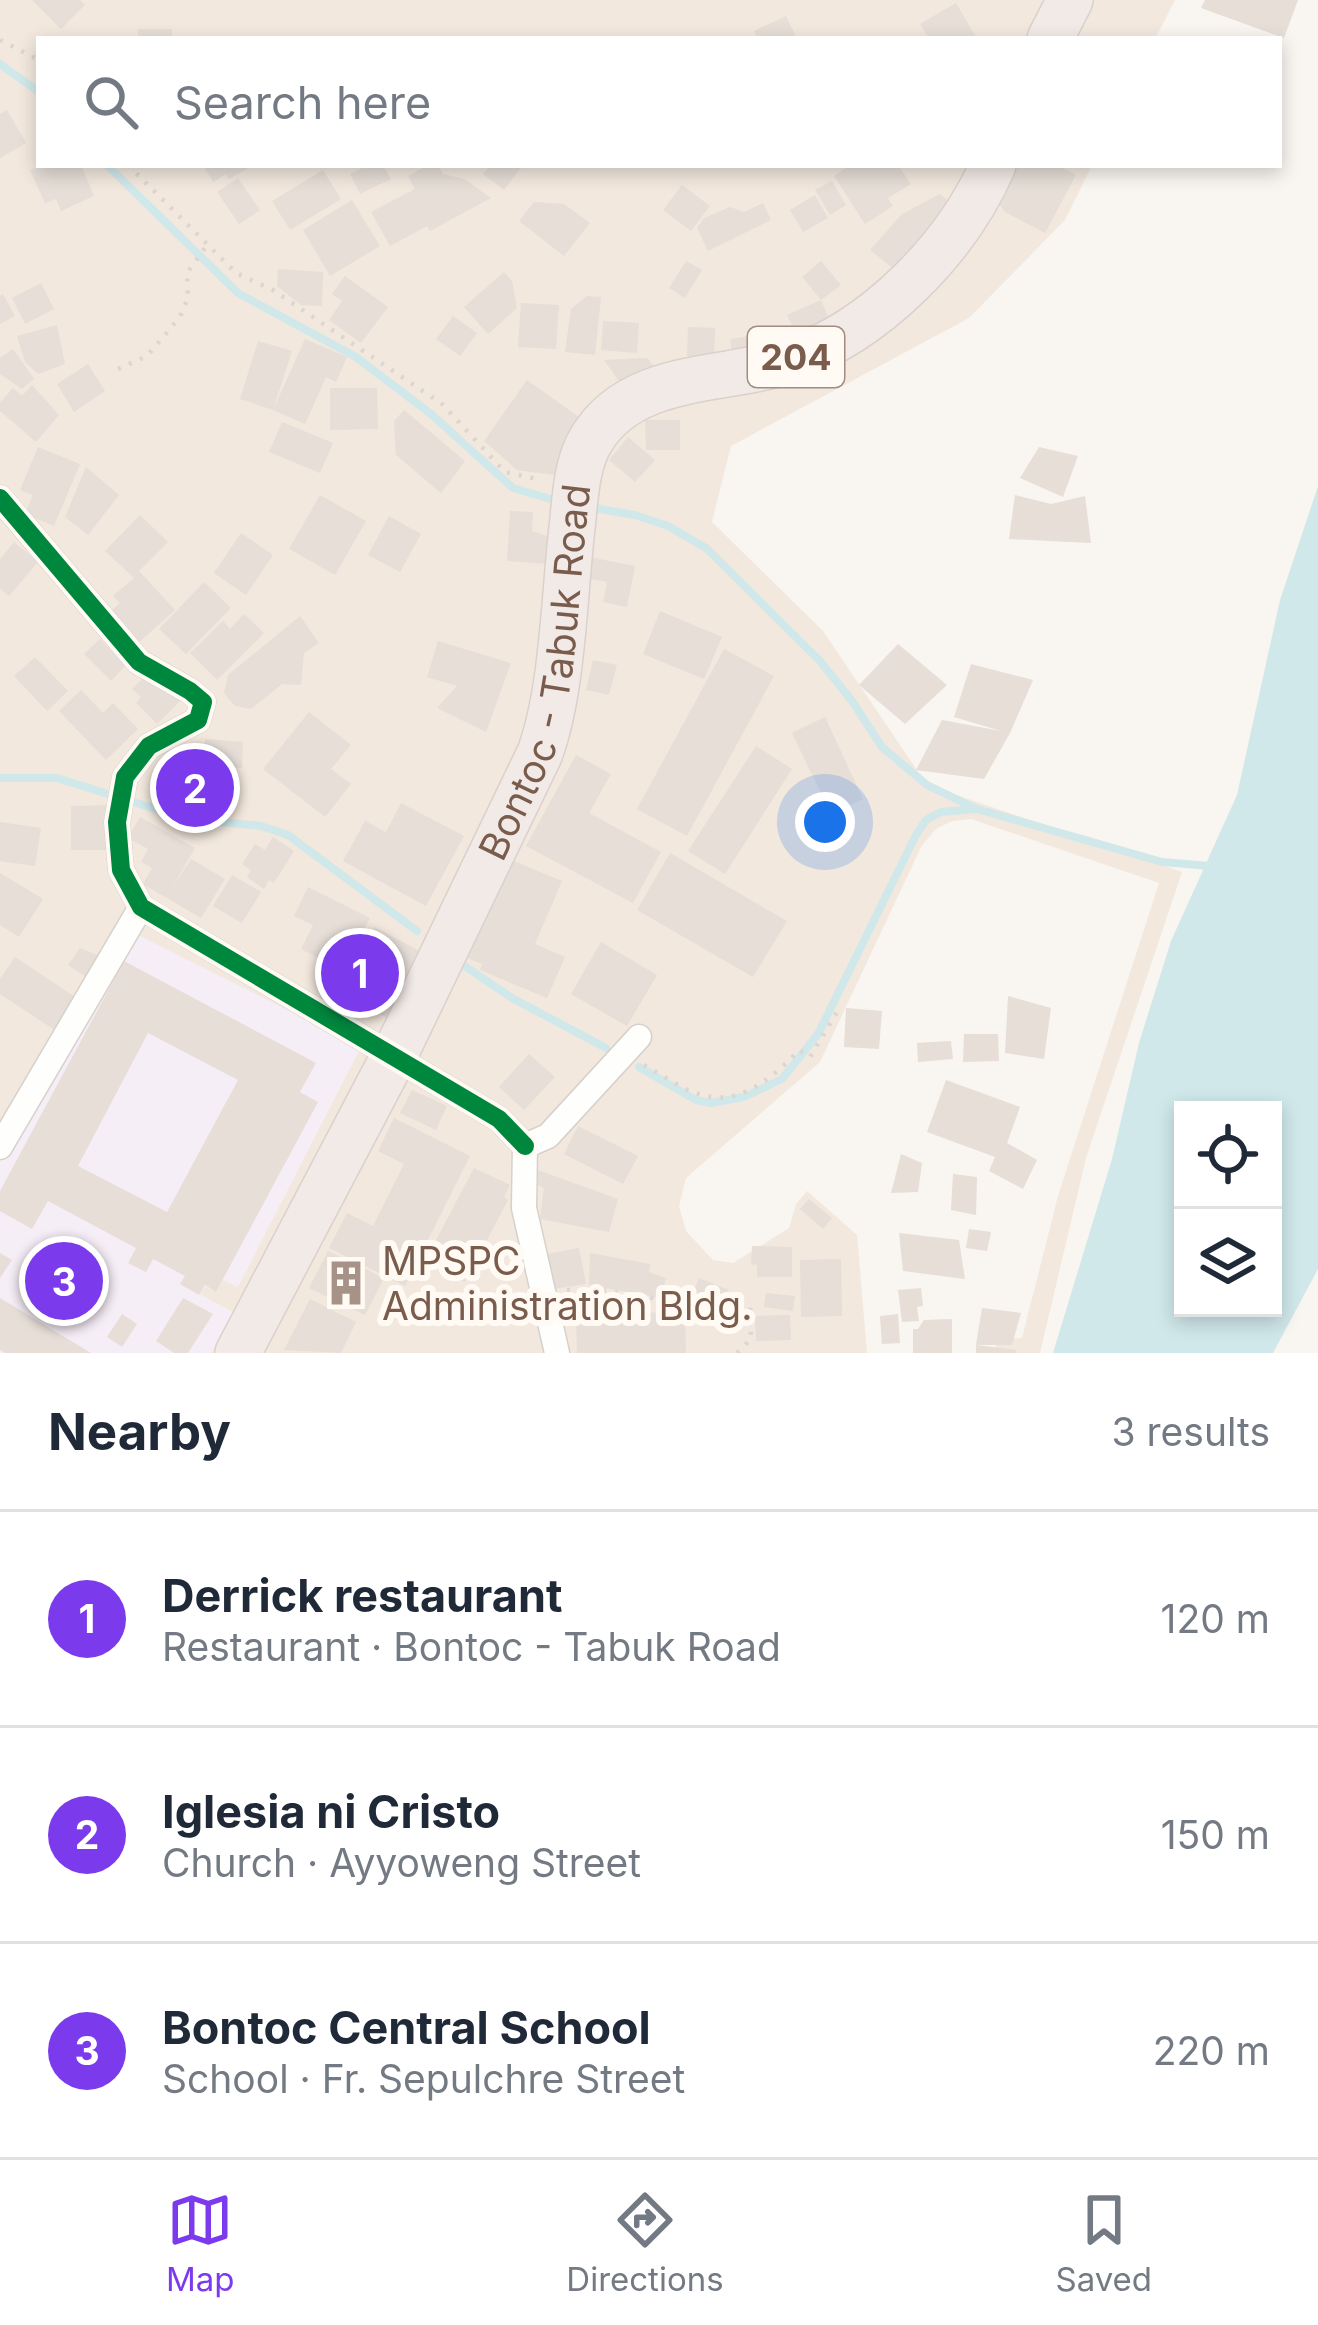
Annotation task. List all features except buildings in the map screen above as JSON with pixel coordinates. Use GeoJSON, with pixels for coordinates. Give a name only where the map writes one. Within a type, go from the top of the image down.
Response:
{"type":"FeatureCollection","features":[{"type":"Feature","properties":{"kind":"highway"},"geometry":{"type":"LineString","coordinates":[[1052,36],[1070,0]]}},
{"type":"Feature","properties":{"kind":"highway","name":"Bontoc - Tabuk Road"},"geometry":{"type":"LineString","coordinates":[[238,1353],[394,1056],[547,735],[576,498],[591,439],[618,411],[689,379],[790,360],[847,333],[914,278],[980,196],[993,168]]}},
{"type":"Feature","properties":{"kind":"street"},"geometry":{"type":"LineString","coordinates":[[0,498],[139,662],[203,702],[198,720],[149,746],[124,780],[118,816],[121,870],[141,907],[499,1119],[525,1146],[524,1208],[557,1353]]}},
{"type":"Feature","properties":{"kind":"street"},"geometry":{"type":"LineString","coordinates":[[0,1147],[141,907]]}},
{"type":"Feature","properties":{"kind":"street"},"geometry":{"type":"LineString","coordinates":[[525,1146],[548,1136],[631,1045]]}},
{"type":"Feature","properties":{"kind":"path"},"geometry":{"type":"LineString","coordinates":[[0,40],[36,58]]}},
{"type":"Feature","properties":{"kind":"path"},"geometry":{"type":"LineString","coordinates":[[131,168],[236,273],[273,290],[442,404],[505,472],[576,498]]}},
{"type":"Feature","properties":{"kind":"path"},"geometry":{"type":"LineString","coordinates":[[118,369],[147,356],[180,317],[188,298],[187,272],[206,247]]}},
{"type":"Feature","properties":{"kind":"path"},"geometry":{"type":"LineString","coordinates":[[631,1045],[711,1098],[762,1084],[799,1050],[810,1057],[837,1012]]}},
{"type":"Feature","properties":{"kind":"path"},"geometry":{"type":"LineString","coordinates":[[572,1289],[659,1299]]}},
{"type":"Feature","properties":{"kind":"path"},"geometry":{"type":"LineString","coordinates":[[737,1353],[751,1339],[749,1302]]}},
{"type":"Feature","properties":{"kind":"shaded area"},"geometry":{"type":"Polygon","coordinates":[[[0,0],[1175,0],[1157,36],[36,36],[36,168],[1091,168],[1065,220],[969,318],[731,446],[712,522],[823,631],[927,785],[1182,872],[1086,1158],[1040,1353],[987,1353],[994,1352],[998,1340],[1022,1338],[1058,1196],[1159,883],[971,819],[936,829],[922,845],[820,1062],[686,1178],[679,1206],[686,1231],[713,1260],[733,1263],[789,1228],[796,1204],[807,1191],[857,1235],[867,1353],[0,1353],[0,0]]]}},
{"type":"Feature","properties":{"kind":"shaded area"},"geometry":{"type":"Polygon","coordinates":[[[134,933],[361,1047],[238,1287],[223,1280],[216,1292],[205,1286],[200,1294],[234,1313],[211,1353],[0,1353],[0,1161],[134,933]]]}},
{"type":"Feature","properties":{"kind":"water"},"geometry":{"type":"Polygon","coordinates":[[[1318,486],[1318,1269],[1273,1353],[1053,1353],[1171,941],[1237,795],[1280,600],[1318,486]]]}},
{"type":"Feature","properties":{"kind":"waterway"},"geometry":{"type":"LineString","coordinates":[[0,64],[36,90]]}},
{"type":"Feature","properties":{"kind":"waterway"},"geometry":{"type":"LineString","coordinates":[[110,168],[238,293],[356,357],[431,414],[513,488],[561,502]]}},
{"type":"Feature","properties":{"kind":"waterway"},"geometry":{"type":"LineString","coordinates":[[588,507],[668,526],[706,548],[820,661],[882,747],[927,785],[977,809]]}},
{"type":"Feature","properties":{"kind":"waterway"},"geometry":{"type":"LineString","coordinates":[[0,778],[57,778],[159,810],[261,826],[288,835],[417,931]]}},
{"type":"Feature","properties":{"kind":"waterway"},"geometry":{"type":"LineString","coordinates":[[639,1067],[696,1100],[711,1103],[744,1097],[782,1079],[818,1034],[916,835],[926,820],[941,812],[977,809],[1162,862],[1210,866]]}},
{"type":"Feature","properties":{"kind":"waterway"},"geometry":{"type":"LineString","coordinates":[[466,967],[512,998],[606,1048]]}},
{"type":"Feature","properties":{"kind":"cycle path"},"geometry":{"type":"LineString","coordinates":[[0,498],[139,662],[203,702],[198,720],[149,746],[125,777],[117,822],[121,870],[141,907],[499,1119],[525,1146]]}},
{"type":"Feature","properties":{"kind":"place","name":"Iglesia ni Cristo"},"geometry":{"type":"Point","coordinates":[195,788]}},
{"type":"Feature","properties":{"kind":"place","name":"Derrick restaurant"},"geometry":{"type":"Point","coordinates":[360,973]}},
{"type":"Feature","properties":{"kind":"place","name":"Bontoc Central School"},"geometry":{"type":"Point","coordinates":[64,1281]}},
{"type":"Feature","properties":{"kind":"place","name":"MPSPC Administration Bldg."},"geometry":{"type":"Point","coordinates":[346,1283]}}]}
